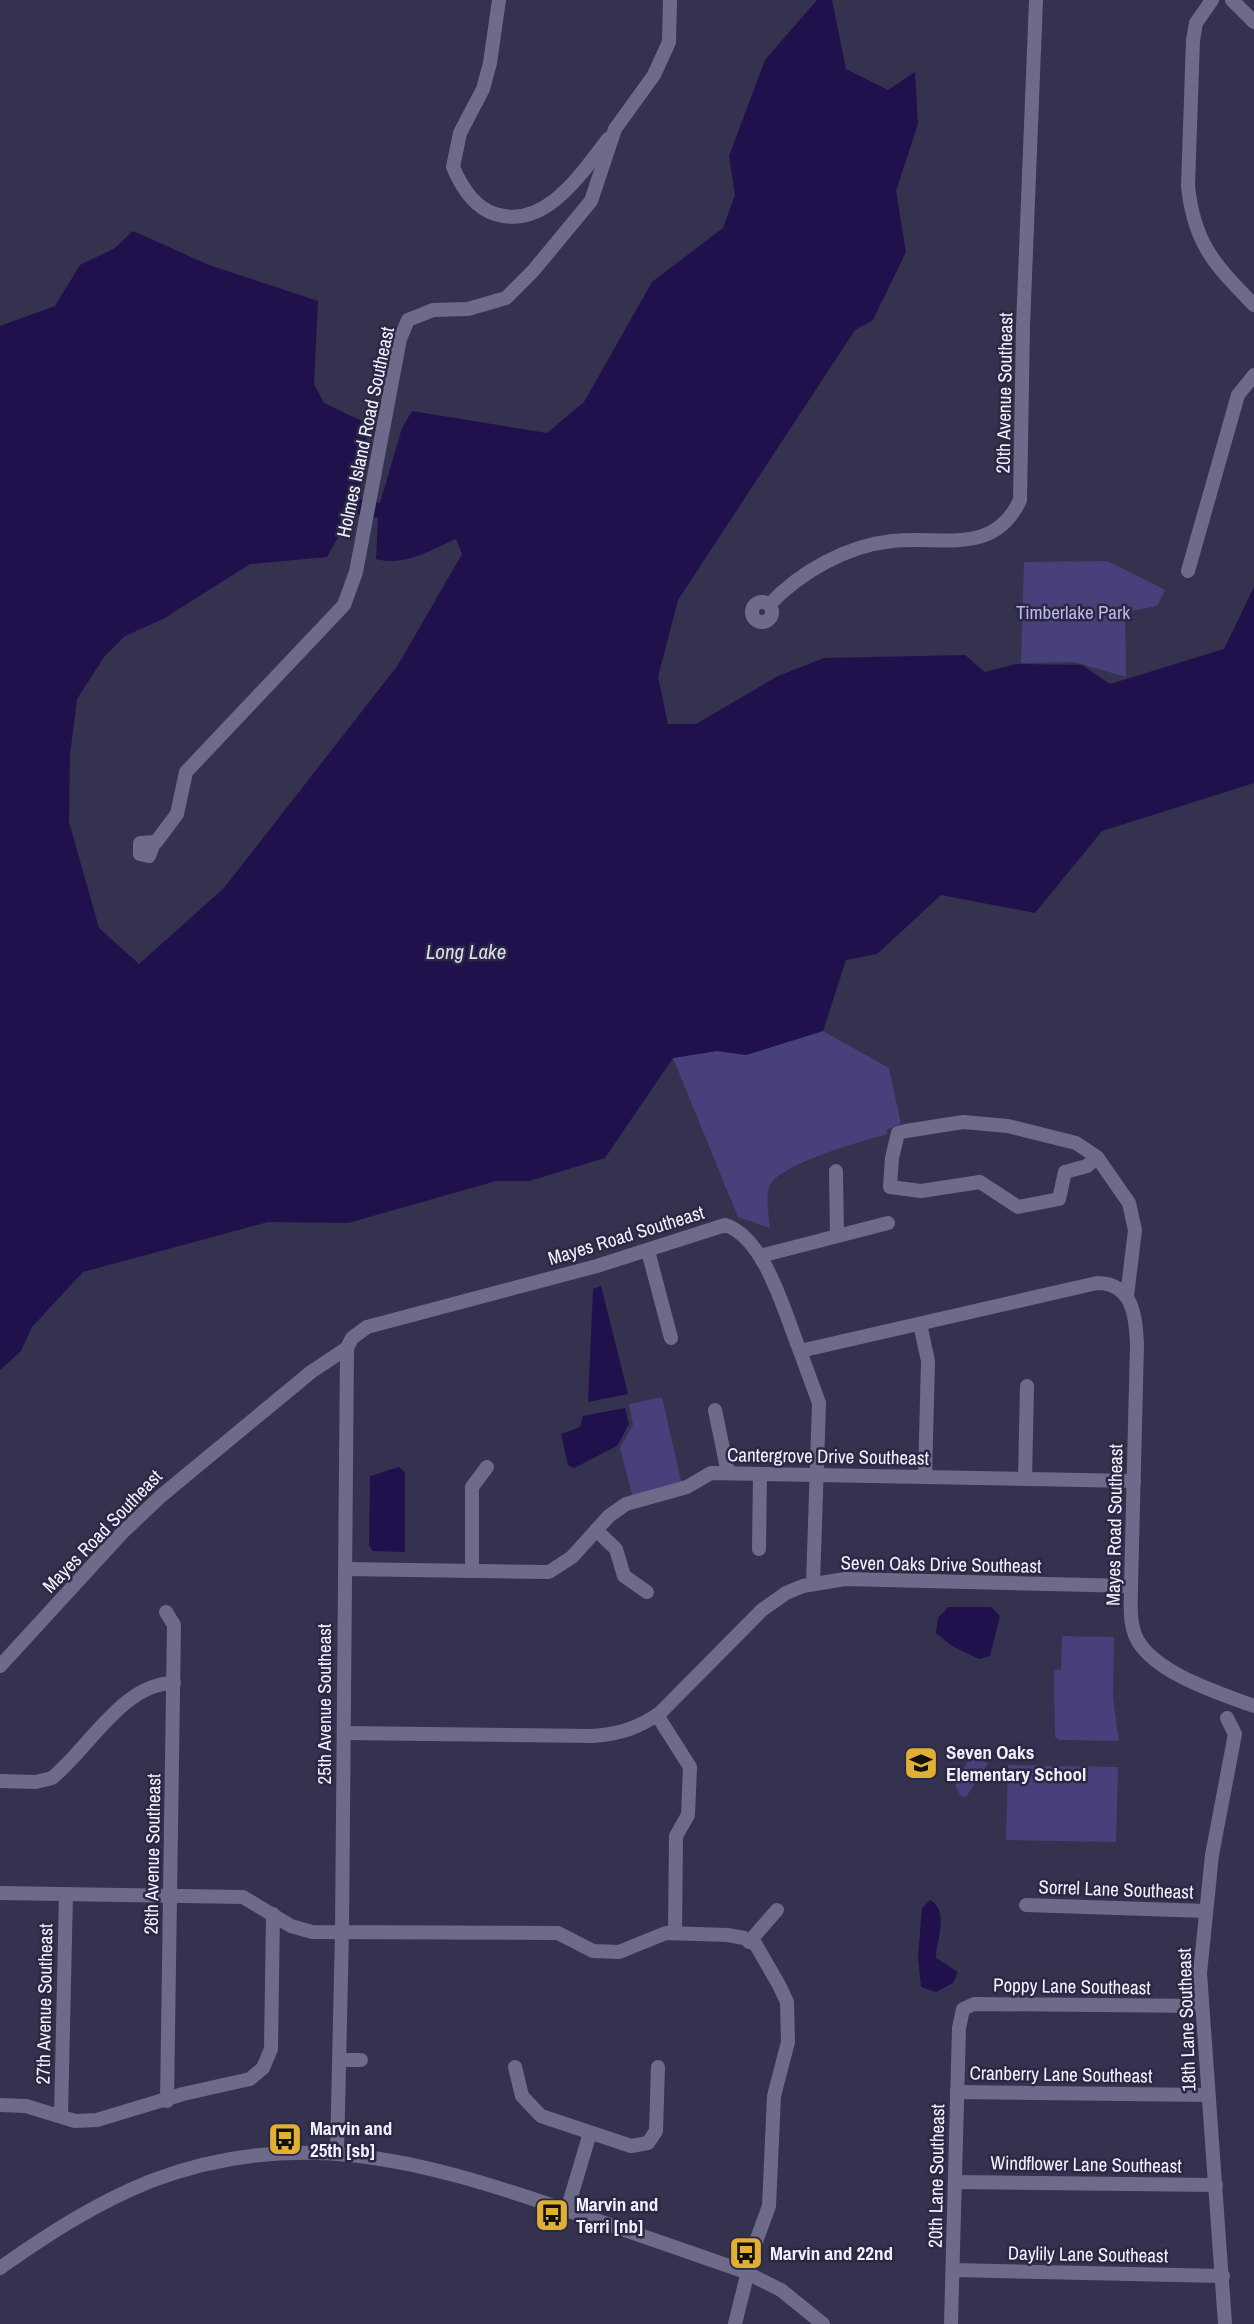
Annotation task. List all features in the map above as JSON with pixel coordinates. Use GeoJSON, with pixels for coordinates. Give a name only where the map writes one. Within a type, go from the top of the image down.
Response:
{"type":"FeatureCollection","features":[{"type":"Feature","properties":{"kind":"street"},"geometry":{"type":"LineString","coordinates":[[499,0],[497,35],[483,89],[460,134],[453,167],[469,196],[489,212],[508,218],[526,217],[540,211],[587,166],[615,130]]}},
{"type":"Feature","properties":{"kind":"street","name":"Holmes Island Road Southeast"},"geometry":{"type":"LineString","coordinates":[[154,843],[177,814],[186,772],[231,722],[276,680],[344,605],[353,585],[400,340],[408,320],[433,310],[468,309],[501,301],[514,292],[590,201],[615,130],[654,75],[669,42],[670,0]]}},
{"type":"Feature","properties":{"kind":"street","name":"20th Avenue Southeast"},"geometry":{"type":"LineString","coordinates":[[769,604],[801,576],[843,554],[870,545],[893,540],[967,540],[994,532],[1009,520],[1020,500],[1023,326],[1036,0]]}},
{"type":"Feature","properties":{"kind":"street"},"geometry":{"type":"LineString","coordinates":[[1212,0],[1196,23],[1193,40],[1188,186],[1190,209],[1201,243],[1254,305]]}},
{"type":"Feature","properties":{"kind":"street"},"geometry":{"type":"LineString","coordinates":[[1232,0],[1254,22]]}},
{"type":"Feature","properties":{"kind":"street"},"geometry":{"type":"LineString","coordinates":[[1188,571],[1238,395],[1254,374]]}},
{"type":"Feature","properties":{"kind":"street"},"geometry":{"type":"LineString","coordinates":[[963,1122],[1008,1126],[1076,1143],[1097,1157],[1087,1166],[1065,1172],[1059,1199],[1018,1207],[980,1182],[921,1191],[890,1187],[892,1158],[898,1133],[963,1122]]}},
{"type":"Feature","properties":{"kind":"street","name":"Mayes Road Southeast"},"geometry":{"type":"LineString","coordinates":[[1097,1157],[1129,1203],[1135,1230],[1128,1296],[1135,1309],[1137,1345],[1131,1586],[1131,1616],[1136,1635],[1156,1662],[1254,1706]]}},
{"type":"Feature","properties":{"kind":"street"},"geometry":{"type":"LineString","coordinates":[[836,1171],[836,1236]]}},
{"type":"Feature","properties":{"kind":"street"},"geometry":{"type":"LineString","coordinates":[[760,1256],[888,1223]]}},
{"type":"Feature","properties":{"kind":"street","name":"Mayes Road Southeast"},"geometry":{"type":"LineString","coordinates":[[0,1666],[122,1533],[161,1496],[286,1392],[347,1348],[352,1338],[367,1327],[648,1251],[725,1225],[737,1229],[748,1238],[760,1256],[819,1403],[813,1584]]}},
{"type":"Feature","properties":{"kind":"street"},"geometry":{"type":"LineString","coordinates":[[648,1251],[671,1338]]}},
{"type":"Feature","properties":{"kind":"street"},"geometry":{"type":"LineString","coordinates":[[800,1351],[1097,1283],[1106,1283],[1128,1296]]}},
{"type":"Feature","properties":{"kind":"street"},"geometry":{"type":"LineString","coordinates":[[920,1325],[928,1361],[925,1477]]}},
{"type":"Feature","properties":{"kind":"street","name":"25th Avenue Southeast"},"geometry":{"type":"LineString","coordinates":[[337,2153],[342,1932],[347,1348]]}},
{"type":"Feature","properties":{"kind":"street"},"geometry":{"type":"LineString","coordinates":[[1025,1479],[1027,1386]]}},
{"type":"Feature","properties":{"kind":"street"},"geometry":{"type":"LineString","coordinates":[[715,1410],[728,1473]]}},
{"type":"Feature","properties":{"kind":"street"},"geometry":{"type":"LineString","coordinates":[[472,1571],[472,1487],[487,1467]]}},
{"type":"Feature","properties":{"kind":"street","name":"Cantergrove Drive Southeast"},"geometry":{"type":"LineString","coordinates":[[345,1569],[549,1572],[572,1557],[596,1530],[626,1504],[687,1487],[711,1473],[1134,1481]]}},
{"type":"Feature","properties":{"kind":"street"},"geometry":{"type":"LineString","coordinates":[[759,1549],[760,1474]]}},
{"type":"Feature","properties":{"kind":"street"},"geometry":{"type":"LineString","coordinates":[[596,1530],[616,1549],[624,1576],[647,1592]]}},
{"type":"Feature","properties":{"kind":"street","name":"Seven Oaks Drive Southeast"},"geometry":{"type":"LineString","coordinates":[[344,1733],[593,1736],[615,1734],[642,1726],[762,1610],[786,1593],[813,1584],[845,1579],[1131,1586]]}},
{"type":"Feature","properties":{"kind":"street","name":"26th Avenue Southeast"},"geometry":{"type":"LineString","coordinates":[[166,1612],[174,1625],[167,2101]]}},
{"type":"Feature","properties":{"kind":"street"},"geometry":{"type":"LineString","coordinates":[[0,1781],[36,1782],[52,1778],[136,1693],[160,1683],[174,1683]]}},
{"type":"Feature","properties":{"kind":"street"},"geometry":{"type":"LineString","coordinates":[[656,1715],[687,1757],[690,1767],[688,1815],[676,1836],[675,1933]]}},
{"type":"Feature","properties":{"kind":"street","name":"18th Lane Southeast"},"geometry":{"type":"LineString","coordinates":[[1225,2324],[1200,1973],[1212,1855],[1235,1734],[1227,1718]]}},
{"type":"Feature","properties":{"kind":"street"},"geometry":{"type":"LineString","coordinates":[[0,1893],[243,1897],[291,1926],[312,1932],[558,1933],[593,1951],[619,1952],[666,1933],[728,1935],[756,1945],[787,2002],[788,2042],[774,2096],[769,2206],[735,2324]]}},
{"type":"Feature","properties":{"kind":"street","name":"27th Avenue Southeast"},"geometry":{"type":"LineString","coordinates":[[61,2116],[66,1894]]}},
{"type":"Feature","properties":{"kind":"street","name":"Sorrel Lane Southeast"},"geometry":{"type":"LineString","coordinates":[[1026,1905],[1206,1911]]}},
{"type":"Feature","properties":{"kind":"street"},"geometry":{"type":"LineString","coordinates":[[749,1942],[776,1910]]}},
{"type":"Feature","properties":{"kind":"street"},"geometry":{"type":"LineString","coordinates":[[0,2105],[26,2106],[75,2121],[97,2120],[183,2094],[250,2079],[263,2068],[271,2049],[273,1914]]}},
{"type":"Feature","properties":{"kind":"street","name":"Poppy Lane Southeast"},"geometry":{"type":"LineString","coordinates":[[958,2028],[963,2010],[974,2004],[1202,2006]]}},
{"type":"Feature","properties":{"kind":"street","name":"20th Lane Southeast"},"geometry":{"type":"LineString","coordinates":[[951,2324],[958,2028]]}},
{"type":"Feature","properties":{"kind":"street"},"geometry":{"type":"LineString","coordinates":[[340,2060],[360,2060]]}},
{"type":"Feature","properties":{"kind":"street"},"geometry":{"type":"LineString","coordinates":[[515,2067],[522,2096],[541,2116],[631,2146],[648,2143],[656,2131],[658,2067]]}},
{"type":"Feature","properties":{"kind":"street","name":"Cranberry Lane Southeast"},"geometry":{"type":"LineString","coordinates":[[957,2092],[1207,2095]]}},
{"type":"Feature","properties":{"kind":"street"},"geometry":{"type":"LineString","coordinates":[[567,2210],[590,2133]]}},
{"type":"Feature","properties":{"kind":"street"},"geometry":{"type":"LineString","coordinates":[[0,2268],[75,2217],[153,2181],[240,2158],[282,2153],[337,2153],[421,2164],[567,2210],[748,2273],[781,2290],[823,2324]]}},
{"type":"Feature","properties":{"kind":"street","name":"Windflower Lane Southeast"},"geometry":{"type":"LineString","coordinates":[[956,2182],[1216,2185]]}},
{"type":"Feature","properties":{"kind":"street","name":"Daylily Lane Southeast"},"geometry":{"type":"LineString","coordinates":[[953,2270],[1223,2276]]}},
{"type":"Feature","properties":{"kind":"green space","name":"Timberlake Park"},"geometry":{"type":"Polygon","coordinates":[[[1107,561],[1165,590],[1157,606],[1125,612],[1126,677],[1074,662],[1021,663],[1024,562],[1107,561]]]}},
{"type":"Feature","properties":{"kind":"green space"},"geometry":{"type":"Polygon","coordinates":[[[823,1031],[889,1068],[901,1124],[886,1130],[888,1134],[824,1154],[777,1177],[770,1185],[768,1195],[770,1228],[738,1217],[673,1058],[717,1051],[746,1055],[823,1031]]]}},
{"type":"Feature","properties":{"kind":"green space"},"geometry":{"type":"Polygon","coordinates":[[[662,1397],[682,1485],[633,1498],[620,1448],[633,1425],[629,1404],[662,1397]]]}},
{"type":"Feature","properties":{"kind":"green space"},"geometry":{"type":"Polygon","coordinates":[[[1062,1636],[1114,1637],[1113,1699],[1119,1741],[1059,1740],[1055,1737],[1054,1670],[1061,1670],[1062,1636]]]}},
{"type":"Feature","properties":{"kind":"green space"},"geometry":{"type":"Polygon","coordinates":[[[974,1756],[988,1763],[966,1797],[961,1796],[955,1786],[970,1757],[974,1756]]]}},
{"type":"Feature","properties":{"kind":"green space"},"geometry":{"type":"Polygon","coordinates":[[[1008,1765],[1118,1767],[1116,1842],[1006,1840],[1008,1765]]]}},
{"type":"Feature","properties":{"kind":"water","name":"Long Lake"},"geometry":{"type":"Polygon","coordinates":[[[817,0],[832,0],[846,69],[888,90],[915,72],[918,124],[896,191],[906,252],[873,320],[855,330],[678,600],[658,677],[668,724],[696,724],[778,676],[824,658],[965,655],[985,672],[1016,664],[1082,665],[1110,684],[1224,649],[1254,587],[1254,783],[1102,831],[1035,913],[941,895],[877,954],[846,960],[823,1031],[746,1055],[717,1051],[673,1058],[605,1158],[529,1181],[496,1181],[348,1223],[268,1222],[83,1272],[32,1327],[21,1351],[0,1370],[0,326],[55,306],[80,265],[115,248],[133,231],[209,265],[318,301],[314,384],[324,403],[368,424],[359,499],[380,503],[402,428],[412,411],[547,433],[584,402],[652,282],[723,228],[735,195],[729,156],[765,60],[817,0]],[[352,513],[327,557],[250,564],[165,618],[125,636],[104,657],[77,699],[70,755],[69,822],[99,928],[139,964],[224,888],[398,665],[462,554],[456,539],[407,559],[376,559],[378,518],[352,513]]]}},
{"type":"Feature","properties":{"kind":"water"},"geometry":{"type":"Polygon","coordinates":[[[601,1286],[628,1394],[588,1402],[593,1289],[601,1286]]]}},
{"type":"Feature","properties":{"kind":"water"},"geometry":{"type":"Polygon","coordinates":[[[625,1408],[629,1424],[617,1446],[574,1468],[568,1465],[561,1434],[580,1427],[583,1416],[625,1408]]]}},
{"type":"Feature","properties":{"kind":"water"},"geometry":{"type":"Polygon","coordinates":[[[399,1467],[405,1472],[405,1552],[373,1551],[369,1545],[370,1476],[399,1467]]]}},
{"type":"Feature","properties":{"kind":"water"},"geometry":{"type":"Polygon","coordinates":[[[948,1607],[991,1607],[1000,1616],[990,1656],[979,1659],[952,1646],[936,1633],[938,1618],[948,1607]]]}},
{"type":"Feature","properties":{"kind":"water"},"geometry":{"type":"Polygon","coordinates":[[[930,1900],[936,1905],[941,1919],[936,1958],[958,1972],[953,1983],[936,1992],[921,1987],[918,1956],[922,1908],[930,1900]]]}},
{"type":"Feature","properties":{"kind":"place","name":"Seven Oaks Elementary School"},"geometry":{"type":"Point","coordinates":[921,1763]}},
{"type":"Feature","properties":{"kind":"place","name":"Marvin and 25th [sb]"},"geometry":{"type":"Point","coordinates":[285,2139]}},
{"type":"Feature","properties":{"kind":"place","name":"Marvin and Terri [nb]"},"geometry":{"type":"Point","coordinates":[552,2215]}},
{"type":"Feature","properties":{"kind":"place","name":"Marvin and 22nd"},"geometry":{"type":"Point","coordinates":[746,2253]}}]}
